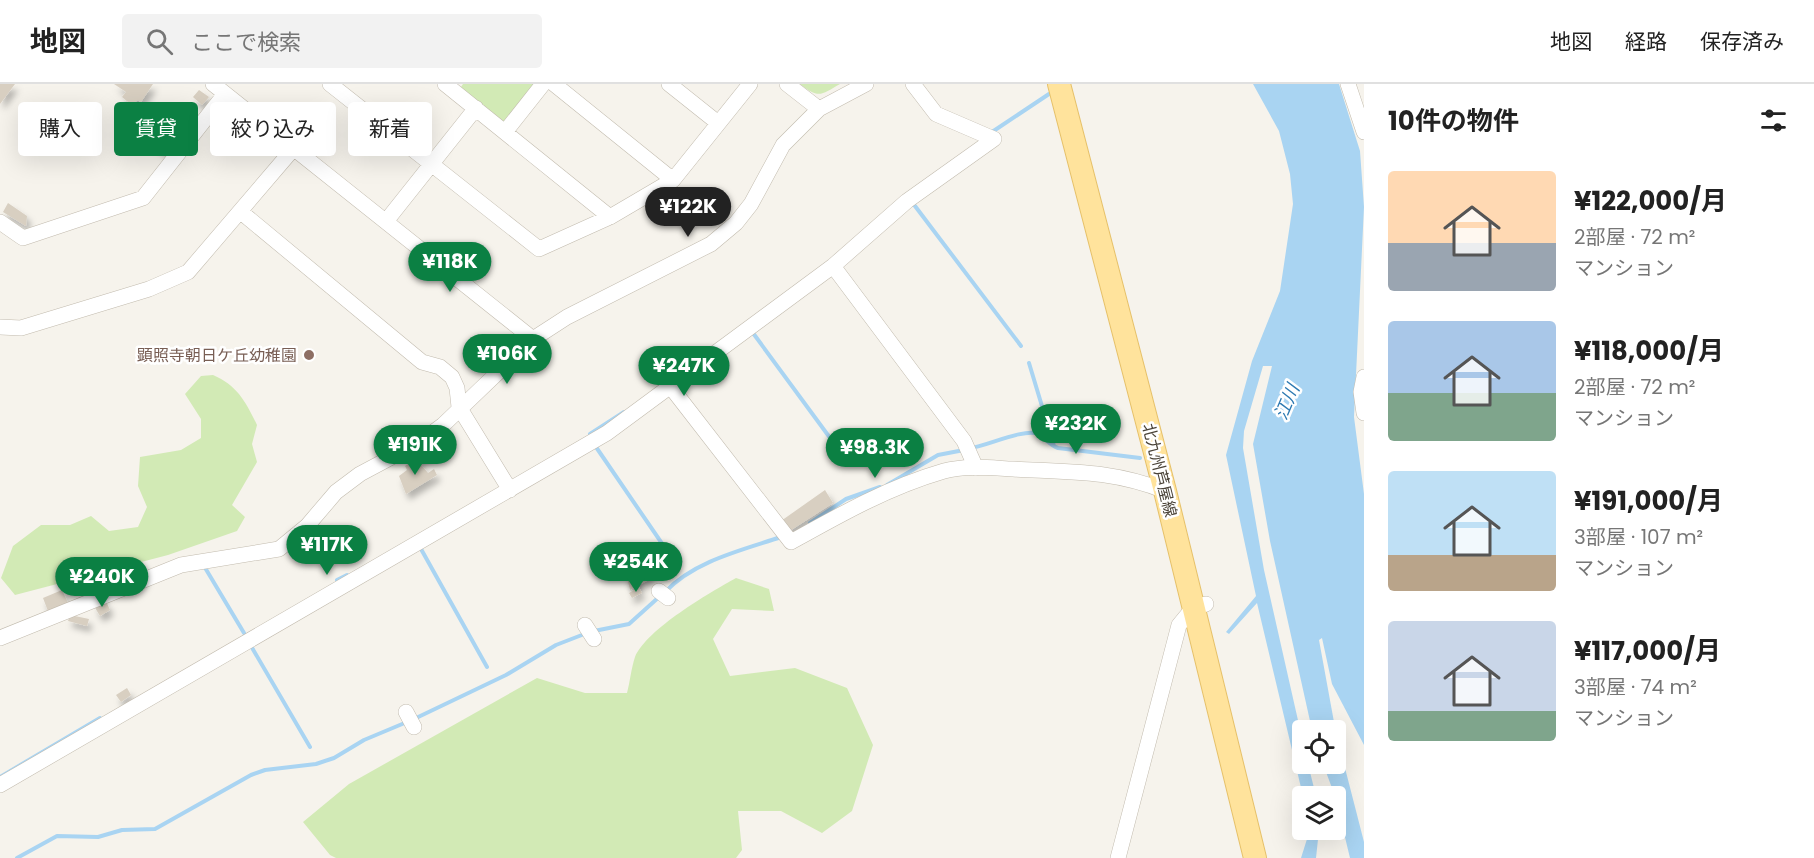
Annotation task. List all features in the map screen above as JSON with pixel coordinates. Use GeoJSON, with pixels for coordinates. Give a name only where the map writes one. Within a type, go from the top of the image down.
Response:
{"type":"FeatureCollection","features":[{"type":"Feature","properties":{"kind":"main road","name":"北九州芦屋線"},"geometry":{"type":"LineString","coordinates":[[1059,84],[1165,491],[1200,606],[1269,858]]}},
{"type":"Feature","properties":{"kind":"main road","name":"北九州芦屋線"},"geometry":{"type":"LineString","coordinates":[[1073,84],[1200,606],[1255,858]]}},
{"type":"Feature","properties":{"kind":"street"},"geometry":{"type":"LineString","coordinates":[[330,84],[539,249],[610,217],[673,180],[750,84]]}},
{"type":"Feature","properties":{"kind":"street"},"geometry":{"type":"LineString","coordinates":[[505,132],[543,84]]}},
{"type":"Feature","properties":{"kind":"street"},"geometry":{"type":"LineString","coordinates":[[554,84],[673,180]]}},
{"type":"Feature","properties":{"kind":"street"},"geometry":{"type":"LineString","coordinates":[[669,84],[718,123]]}},
{"type":"Feature","properties":{"kind":"street"},"geometry":{"type":"LineString","coordinates":[[787,84],[819,110]]}},
{"type":"Feature","properties":{"kind":"street"},"geometry":{"type":"LineString","coordinates":[[0,638],[181,565],[279,549],[307,526],[336,492],[360,474],[420,442],[444,424],[459,407],[533,339],[567,317],[711,244],[736,223],[751,204],[783,145],[819,110],[866,84]]}},
{"type":"Feature","properties":{"kind":"street"},"geometry":{"type":"LineString","coordinates":[[0,785],[607,433],[833,266],[907,201],[994,139],[936,114],[913,84]]}},
{"type":"Feature","properties":{"kind":"street"},"geometry":{"type":"LineString","coordinates":[[1348,84],[1358,106],[1364,132]]}},
{"type":"Feature","properties":{"kind":"street"},"geometry":{"type":"LineString","coordinates":[[452,86],[610,217]]}},
{"type":"Feature","properties":{"kind":"street"},"geometry":{"type":"LineString","coordinates":[[0,222],[23,238],[143,198],[219,89],[236,102]]}},
{"type":"Feature","properties":{"kind":"street"},"geometry":{"type":"LineString","coordinates":[[387,220],[476,108]]}},
{"type":"Feature","properties":{"kind":"street"},"geometry":{"type":"LineString","coordinates":[[0,327],[21,328],[149,289],[189,272],[287,156]]}},
{"type":"Feature","properties":{"kind":"street"},"geometry":{"type":"LineString","coordinates":[[304,156],[533,339]]}},
{"type":"Feature","properties":{"kind":"street"},"geometry":{"type":"LineString","coordinates":[[241,212],[422,362],[440,367],[452,377],[457,388],[459,407],[510,490]]}},
{"type":"Feature","properties":{"kind":"street"},"geometry":{"type":"LineString","coordinates":[[833,266],[964,441],[976,468]]}},
{"type":"Feature","properties":{"kind":"street"},"geometry":{"type":"LineString","coordinates":[[1364,378],[1361,392],[1364,414]]}},
{"type":"Feature","properties":{"kind":"street"},"geometry":{"type":"LineString","coordinates":[[670,386],[791,542],[866,500],[946,470],[976,468],[1101,472],[1135,479],[1165,491]]}},
{"type":"Feature","properties":{"kind":"street"},"geometry":{"type":"LineString","coordinates":[[1118,858],[1179,625],[1200,606]]}},
{"type":"Feature","properties":{"kind":"street"},"geometry":{"type":"LineString","coordinates":[[585,625],[594,639]]}},
{"type":"Feature","properties":{"kind":"street"},"geometry":{"type":"LineString","coordinates":[[406,712],[414,727]]}},
{"type":"Feature","properties":{"kind":"green space"},"geometry":{"type":"Polygon","coordinates":[[[463,84],[538,84],[505,126],[459,90],[463,84]]]}},
{"type":"Feature","properties":{"kind":"green space"},"geometry":{"type":"Polygon","coordinates":[[[800,84],[840,84],[820,94],[800,84]]]}},
{"type":"Feature","properties":{"kind":"green space"},"geometry":{"type":"Polygon","coordinates":[[[213,375],[235,389],[257,425],[252,444],[257,462],[232,505],[245,517],[237,531],[168,555],[15,595],[1,578],[13,546],[41,525],[70,525],[91,516],[109,531],[138,527],[147,507],[138,486],[140,457],[181,450],[201,438],[201,419],[185,394],[201,376],[213,375]]]}},
{"type":"Feature","properties":{"kind":"green space"},"geometry":{"type":"Polygon","coordinates":[[[736,578],[769,589],[774,611],[732,609],[713,639],[730,676],[795,668],[847,688],[873,745],[852,811],[822,833],[781,811],[738,811],[742,850],[736,858],[336,858],[330,855],[303,822],[349,784],[537,678],[585,693],[627,693],[635,657],[652,635],[680,613],[736,578]]]}},
{"type":"Feature","properties":{"kind":"water","name":"江川"},"geometry":{"type":"Polygon","coordinates":[[[1253,84],[1339,84],[1360,151],[1364,207],[1354,417],[1364,494],[1364,745],[1332,684],[1322,638],[1319,640],[1334,720],[1310,720],[1270,541],[1253,444],[1272,366],[1263,366],[1244,431],[1243,448],[1264,570],[1298,720],[1292,720],[1292,750],[1257,603],[1229,634],[1226,632],[1256,596],[1226,455],[1252,361],[1280,291],[1293,204],[1290,174],[1279,131],[1253,84]]]}},
{"type":"Feature","properties":{"kind":"water"},"geometry":{"type":"Polygon","coordinates":[[[1346,772],[1364,842],[1364,858],[1350,858],[1346,840],[1346,786],[1331,786],[1327,774],[1346,774],[1346,772]]]}},
{"type":"Feature","properties":{"kind":"water"},"geometry":{"type":"Polygon","coordinates":[[[1298,774],[1310,774],[1314,786],[1301,786],[1298,774]]]}},
{"type":"Feature","properties":{"kind":"water"},"geometry":{"type":"Polygon","coordinates":[[[1307,840],[1318,840],[1316,858],[1301,858],[1307,840]]]}},
{"type":"Feature","properties":{"kind":"building"},"geometry":{"type":"Polygon","coordinates":[[[0,84],[15,84],[0,104],[0,84]]]}},
{"type":"Feature","properties":{"kind":"building"},"geometry":{"type":"Polygon","coordinates":[[[114,84],[153,84],[141,102],[137,100],[128,102],[122,97],[126,92],[114,84]]]}},
{"type":"Feature","properties":{"kind":"building"},"geometry":{"type":"Polygon","coordinates":[[[199,90],[209,97],[202,105],[193,97],[199,90]]]}},
{"type":"Feature","properties":{"kind":"building"},"geometry":{"type":"Polygon","coordinates":[[[8,203],[27,216],[26,226],[3,212],[8,203]]]}},
{"type":"Feature","properties":{"kind":"building"},"geometry":{"type":"Polygon","coordinates":[[[423,446],[429,454],[420,460],[415,451],[423,446]]]}},
{"type":"Feature","properties":{"kind":"building"},"geometry":{"type":"Polygon","coordinates":[[[416,459],[428,473],[434,469],[437,475],[406,494],[399,476],[407,470],[405,466],[416,459]]]}},
{"type":"Feature","properties":{"kind":"building"},"geometry":{"type":"Polygon","coordinates":[[[825,490],[833,503],[788,532],[781,521],[825,490]]]}},
{"type":"Feature","properties":{"kind":"building"},"geometry":{"type":"Polygon","coordinates":[[[644,564],[652,578],[630,590],[626,574],[644,564]]]}},
{"type":"Feature","properties":{"kind":"building"},"geometry":{"type":"Polygon","coordinates":[[[639,587],[642,593],[632,598],[629,593],[639,587]]]}},
{"type":"Feature","properties":{"kind":"building"},"geometry":{"type":"Polygon","coordinates":[[[62,590],[68,603],[48,611],[43,598],[62,590]]]}},
{"type":"Feature","properties":{"kind":"building"},"geometry":{"type":"Polygon","coordinates":[[[106,601],[110,610],[100,616],[94,606],[106,601]]]}},
{"type":"Feature","properties":{"kind":"building"},"geometry":{"type":"Polygon","coordinates":[[[70,615],[89,619],[87,626],[68,621],[70,615]]]}},
{"type":"Feature","properties":{"kind":"building"},"geometry":{"type":"Polygon","coordinates":[[[127,688],[131,695],[121,702],[116,695],[127,688]]]}},
{"type":"Feature","properties":{"kind":"waterway"},"geometry":{"type":"LineString","coordinates":[[992,132],[1049,94]]}},
{"type":"Feature","properties":{"kind":"waterway"},"geometry":{"type":"LineString","coordinates":[[915,206],[1021,346]]}},
{"type":"Feature","properties":{"kind":"waterway"},"geometry":{"type":"LineString","coordinates":[[753,333],[847,461]]}},
{"type":"Feature","properties":{"kind":"waterway"},"geometry":{"type":"LineString","coordinates":[[1029,363],[1054,446]]}},
{"type":"Feature","properties":{"kind":"waterway"},"geometry":{"type":"LineString","coordinates":[[590,434],[624,412]]}},
{"type":"Feature","properties":{"kind":"waterway"},"geometry":{"type":"LineString","coordinates":[[971,448],[1015,435],[1032,433],[1038,434],[1058,448],[1140,458]]}},
{"type":"Feature","properties":{"kind":"waterway"},"geometry":{"type":"LineString","coordinates":[[596,447],[676,564]]}},
{"type":"Feature","properties":{"kind":"waterway"},"geometry":{"type":"LineString","coordinates":[[887,485],[938,455],[964,450]]}},
{"type":"Feature","properties":{"kind":"waterway"},"geometry":{"type":"LineString","coordinates":[[810,523],[846,499],[880,487]]}},
{"type":"Feature","properties":{"kind":"waterway"},"geometry":{"type":"LineString","coordinates":[[665,592],[677,581],[704,564],[781,537]]}},
{"type":"Feature","properties":{"kind":"waterway"},"geometry":{"type":"LineString","coordinates":[[421,549],[487,667]]}},
{"type":"Feature","properties":{"kind":"waterway"},"geometry":{"type":"LineString","coordinates":[[204,566],[244,633]]}},
{"type":"Feature","properties":{"kind":"waterway"},"geometry":{"type":"LineString","coordinates":[[337,580],[347,575]]}},
{"type":"Feature","properties":{"kind":"waterway"},"geometry":{"type":"LineString","coordinates":[[594,631],[629,624],[659,597]]}},
{"type":"Feature","properties":{"kind":"waterway"},"geometry":{"type":"LineString","coordinates":[[414,719],[506,675],[556,645],[587,633]]}},
{"type":"Feature","properties":{"kind":"waterway"},"geometry":{"type":"LineString","coordinates":[[251,646],[310,747]]}},
{"type":"Feature","properties":{"kind":"waterway"},"geometry":{"type":"LineString","coordinates":[[0,777],[100,718]]}},
{"type":"Feature","properties":{"kind":"waterway"},"geometry":{"type":"LineString","coordinates":[[17,858],[57,836],[98,837],[122,830],[155,829],[251,775],[265,770],[316,764],[334,758],[364,740],[407,722]]}},
{"type":"Feature","properties":{"kind":"place","name":"顕照寺朝日ケ丘幼稚園"},"geometry":{"type":"Point","coordinates":[309,355]}}]}
